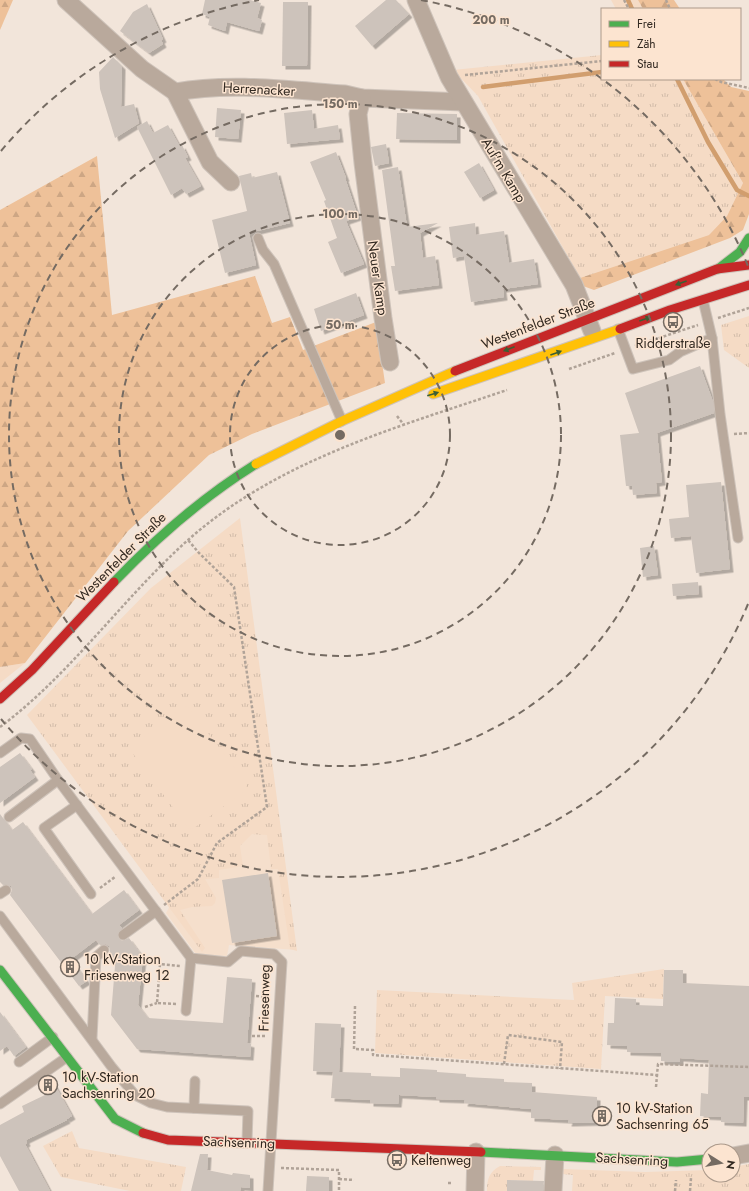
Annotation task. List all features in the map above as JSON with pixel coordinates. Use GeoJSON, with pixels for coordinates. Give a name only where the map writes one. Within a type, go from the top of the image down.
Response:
{"type":"FeatureCollection","features":[{"type":"Feature","properties":{"kind":"street"},"geometry":{"type":"LineString","coordinates":[[66,0],[132,61],[175,92],[210,162],[231,182]]}},
{"type":"Feature","properties":{"kind":"street","name":"Auf'm Kamp"},"geometry":{"type":"LineString","coordinates":[[416,0],[449,77],[462,102],[574,285],[595,337]]}},
{"type":"Feature","properties":{"kind":"street","name":"Herrenacker"},"geometry":{"type":"LineString","coordinates":[[175,92],[202,87],[235,87],[345,94],[362,98],[462,102]]}},
{"type":"Feature","properties":{"kind":"street","name":"Neuer Kamp"},"geometry":{"type":"LineString","coordinates":[[362,98],[358,114],[363,163],[390,362]]}},
{"type":"Feature","properties":{"kind":"street"},"geometry":{"type":"LineString","coordinates":[[717,269],[732,260],[740,252],[749,238]]}},
{"type":"Feature","properties":{"kind":"street","name":"Westenfelder Straße"},"geometry":{"type":"LineString","coordinates":[[0,699],[32,670],[119,577],[173,524],[231,480],[263,460],[342,421],[474,363],[717,269],[749,265]]}},
{"type":"Feature","properties":{"kind":"street","name":"Westenfelder Straße"},"geometry":{"type":"LineString","coordinates":[[342,421],[494,374],[595,337],[749,285]]}},
{"type":"Feature","properties":{"kind":"street","name":"Sachsenring"},"geometry":{"type":"LineString","coordinates":[[0,970],[68,1056],[115,1119],[136,1132],[168,1140],[555,1155],[677,1162],[701,1160]]}},
{"type":"Feature","properties":{"kind":"street"},"geometry":{"type":"LineString","coordinates":[[475,1191],[476,1152]]}},
{"type":"Feature","properties":{"kind":"street"},"geometry":{"type":"LineString","coordinates":[[553,1191],[555,1155]]}},
{"type":"Feature","properties":{"kind":"lane"},"geometry":{"type":"LineString","coordinates":[[258,238],[263,250],[274,264],[342,421]]}},
{"type":"Feature","properties":{"kind":"lane"},"geometry":{"type":"LineString","coordinates":[[703,300],[712,338],[720,414],[738,538]]}},
{"type":"Feature","properties":{"kind":"lane"},"geometry":{"type":"LineString","coordinates":[[618,329],[632,369],[669,360],[680,352],[712,338]]}},
{"type":"Feature","properties":{"kind":"lane"},"geometry":{"type":"LineString","coordinates":[[0,753],[21,738],[30,739],[58,780],[156,911],[190,962],[186,1008]]}},
{"type":"Feature","properties":{"kind":"lane"},"geometry":{"type":"LineString","coordinates":[[9,817],[58,780]]}},
{"type":"Feature","properties":{"kind":"lane"},"geometry":{"type":"LineString","coordinates":[[77,805],[44,828],[91,894]]}},
{"type":"Feature","properties":{"kind":"lane"},"geometry":{"type":"LineString","coordinates":[[123,935],[156,911]]}},
{"type":"Feature","properties":{"kind":"lane"},"geometry":{"type":"LineString","coordinates":[[0,916],[135,1095],[151,1103],[167,1107],[248,1111],[247,1142]]}},
{"type":"Feature","properties":{"kind":"lane"},"geometry":{"type":"LineString","coordinates":[[92,1038],[96,957],[104,950]]}},
{"type":"Feature","properties":{"kind":"lane","name":"Friesenweg"},"geometry":{"type":"LineString","coordinates":[[190,962],[228,962],[241,951],[274,954],[282,962],[268,1191]]}},
{"type":"Feature","properties":{"kind":"lane"},"geometry":{"type":"LineString","coordinates":[[19,1062],[53,1037]]}},
{"type":"Feature","properties":{"kind":"lane"},"geometry":{"type":"LineString","coordinates":[[0,1104],[68,1056]]}},
{"type":"Feature","properties":{"kind":"lane"},"geometry":{"type":"LineString","coordinates":[[194,1108],[195,1081]]}},
{"type":"Feature","properties":{"kind":"path"},"geometry":{"type":"LineString","coordinates":[[449,77],[601,61]]}},
{"type":"Feature","properties":{"kind":"path"},"geometry":{"type":"LineString","coordinates":[[717,80],[749,88]]}},
{"type":"Feature","properties":{"kind":"path"},"geometry":{"type":"LineString","coordinates":[[566,370],[749,308]]}},
{"type":"Feature","properties":{"kind":"path"},"geometry":{"type":"LineString","coordinates":[[0,728],[40,693],[158,568],[188,540],[237,501],[268,482],[300,466],[404,425],[514,387]]}},
{"type":"Feature","properties":{"kind":"path"},"geometry":{"type":"LineString","coordinates":[[156,911],[198,879],[217,843],[268,807],[234,587],[199,553],[188,540]]}},
{"type":"Feature","properties":{"kind":"path"},"geometry":{"type":"LineString","coordinates":[[91,894],[113,878]]}},
{"type":"Feature","properties":{"kind":"path"},"geometry":{"type":"LineString","coordinates":[[146,960],[160,964],[190,962]]}},
{"type":"Feature","properties":{"kind":"path"},"geometry":{"type":"LineString","coordinates":[[157,1002],[160,964]]}},
{"type":"Feature","properties":{"kind":"path"},"geometry":{"type":"LineString","coordinates":[[145,1007],[157,1002],[186,1008]]}},
{"type":"Feature","properties":{"kind":"path"},"geometry":{"type":"LineString","coordinates":[[355,1006],[354,1049],[373,1050],[373,1054],[657,1075]]}},
{"type":"Feature","properties":{"kind":"path"},"geometry":{"type":"LineString","coordinates":[[504,1064],[508,1036],[562,1042],[560,1069]]}},
{"type":"Feature","properties":{"kind":"path"},"geometry":{"type":"LineString","coordinates":[[656,1087],[658,1064],[749,1067]]}},
{"type":"Feature","properties":{"kind":"path"},"geometry":{"type":"LineString","coordinates":[[270,1168],[339,1170],[339,1191]]}},
{"type":"Feature","properties":{"kind":"path"},"geometry":{"type":"LineString","coordinates":[[339,1179],[354,1180]]}},
{"type":"Feature","properties":{"kind":"path"},"geometry":{"type":"LineString","coordinates":[[448,1183],[453,1183]]}},
{"type":"Feature","properties":{"kind":"shaded area"},"geometry":{"type":"Polygon","coordinates":[[[266,811],[296,950],[229,945],[227,956],[196,954],[166,913],[171,904],[266,811]]]}},
{"type":"Feature","properties":{"kind":"green space"},"geometry":{"type":"Polygon","coordinates":[[[0,0],[13,0],[0,30],[0,0]]]}},
{"type":"Feature","properties":{"kind":"green space"},"geometry":{"type":"Polygon","coordinates":[[[611,0],[638,0],[642,8],[615,8],[611,0]]]}},
{"type":"Feature","properties":{"kind":"green space"},"geometry":{"type":"Polygon","coordinates":[[[638,0],[674,0],[679,8],[642,8],[638,0]]]}},
{"type":"Feature","properties":{"kind":"green space"},"geometry":{"type":"Polygon","coordinates":[[[601,55],[601,80],[684,80],[743,183],[727,216],[709,235],[580,278],[478,96],[453,70],[601,55]]]}},
{"type":"Feature","properties":{"kind":"green space"},"geometry":{"type":"Polygon","coordinates":[[[684,80],[724,80],[731,87],[749,91],[749,214],[743,230],[730,238],[594,290],[583,286],[580,278],[709,235],[727,216],[743,183],[684,80]]]}},
{"type":"Feature","properties":{"kind":"green space"},"geometry":{"type":"Polygon","coordinates":[[[97,156],[112,315],[255,276],[272,323],[290,317],[303,350],[376,322],[385,383],[252,434],[209,455],[128,531],[25,663],[0,667],[0,210],[97,156]]]}},
{"type":"Feature","properties":{"kind":"green space"},"geometry":{"type":"Polygon","coordinates":[[[749,316],[749,368],[724,350],[721,325],[749,316]]]}},
{"type":"Feature","properties":{"kind":"green space"},"geometry":{"type":"Polygon","coordinates":[[[240,518],[297,951],[290,949],[278,869],[271,869],[267,835],[252,834],[240,846],[243,866],[219,870],[219,878],[205,879],[216,898],[215,903],[212,906],[192,907],[180,910],[205,948],[202,952],[27,715],[151,588],[240,518]]]}},
{"type":"Feature","properties":{"kind":"green space"},"geometry":{"type":"Polygon","coordinates":[[[25,663],[0,683],[0,667],[25,663]]]}},
{"type":"Feature","properties":{"kind":"green space"},"geometry":{"type":"Polygon","coordinates":[[[184,706],[188,707],[247,784],[246,790],[194,828],[189,829],[131,751],[131,746],[184,706]]]}},
{"type":"Feature","properties":{"kind":"green space"},"geometry":{"type":"Polygon","coordinates":[[[664,969],[663,999],[605,996],[601,1069],[375,1053],[377,990],[574,1000],[572,983],[664,969]]]}},
{"type":"Feature","properties":{"kind":"green space"},"geometry":{"type":"Polygon","coordinates":[[[72,1131],[79,1148],[186,1167],[181,1191],[130,1191],[61,1177],[43,1146],[72,1131]]]}},
{"type":"Feature","properties":{"kind":"green space"},"geometry":{"type":"Polygon","coordinates":[[[749,1164],[749,1191],[572,1191],[573,1175],[562,1174],[562,1169],[645,1172],[701,1170],[701,1183],[741,1183],[741,1166],[749,1164]]]}},
{"type":"Feature","properties":{"kind":"green space"},"geometry":{"type":"Polygon","coordinates":[[[500,1166],[541,1167],[541,1170],[534,1170],[533,1181],[508,1180],[507,1191],[487,1191],[489,1176],[500,1166]]]}},
{"type":"Feature","properties":{"kind":"building"},"geometry":{"type":"Polygon","coordinates":[[[205,0],[250,0],[261,3],[257,18],[262,20],[259,31],[227,22],[225,31],[208,25],[210,17],[202,14],[205,0]]]}},
{"type":"Feature","properties":{"kind":"building"},"geometry":{"type":"Polygon","coordinates":[[[386,0],[396,0],[409,14],[372,46],[355,26],[386,0]]]}},
{"type":"Feature","properties":{"kind":"building"},"geometry":{"type":"Polygon","coordinates":[[[283,2],[308,2],[307,66],[282,66],[283,2]]]}},
{"type":"Feature","properties":{"kind":"building"},"geometry":{"type":"Polygon","coordinates":[[[147,4],[163,39],[161,40],[163,44],[149,53],[120,31],[133,12],[147,4]]]}},
{"type":"Feature","properties":{"kind":"building"},"geometry":{"type":"Polygon","coordinates":[[[113,57],[122,66],[121,107],[134,104],[139,123],[115,138],[100,89],[99,72],[113,57]]]}},
{"type":"Feature","properties":{"kind":"building"},"geometry":{"type":"Polygon","coordinates":[[[217,108],[241,110],[238,139],[215,137],[217,108]]]}},
{"type":"Feature","properties":{"kind":"building"},"geometry":{"type":"Polygon","coordinates":[[[312,110],[314,129],[338,125],[340,139],[287,144],[284,113],[312,110]]]}},
{"type":"Feature","properties":{"kind":"building"},"geometry":{"type":"Polygon","coordinates":[[[397,113],[457,114],[457,140],[396,139],[397,113]]]}},
{"type":"Feature","properties":{"kind":"building"},"geometry":{"type":"Polygon","coordinates":[[[147,121],[153,133],[168,125],[180,147],[182,145],[188,157],[185,158],[201,186],[186,194],[182,188],[171,195],[137,127],[147,121]]]}},
{"type":"Feature","properties":{"kind":"building"},"geometry":{"type":"Polygon","coordinates":[[[386,144],[389,163],[375,166],[371,147],[386,144]]]}},
{"type":"Feature","properties":{"kind":"building"},"geometry":{"type":"Polygon","coordinates":[[[336,152],[358,217],[346,221],[364,264],[341,273],[328,242],[337,238],[324,201],[326,200],[310,162],[336,152]]]}},
{"type":"Feature","properties":{"kind":"building"},"geometry":{"type":"Polygon","coordinates":[[[479,163],[494,190],[480,198],[464,172],[479,163]]]}},
{"type":"Feature","properties":{"kind":"building"},"geometry":{"type":"Polygon","coordinates":[[[398,167],[407,227],[438,223],[420,233],[423,258],[435,256],[439,285],[395,291],[391,266],[395,266],[382,170],[398,167]]]}},
{"type":"Feature","properties":{"kind":"building"},"geometry":{"type":"Polygon","coordinates":[[[277,172],[290,223],[249,233],[256,265],[225,273],[212,220],[247,211],[239,176],[251,173],[252,178],[277,172]]]}},
{"type":"Feature","properties":{"kind":"building"},"geometry":{"type":"Polygon","coordinates":[[[475,223],[476,235],[504,231],[509,263],[534,259],[538,284],[503,289],[504,297],[471,302],[464,256],[453,258],[449,227],[475,223]]]}},
{"type":"Feature","properties":{"kind":"building"},"geometry":{"type":"Polygon","coordinates":[[[356,293],[364,315],[321,331],[314,309],[356,293]]]}},
{"type":"Feature","properties":{"kind":"building"},"geometry":{"type":"Polygon","coordinates":[[[700,366],[713,402],[714,413],[657,433],[662,482],[656,483],[657,493],[633,495],[632,486],[626,486],[620,435],[639,433],[625,393],[700,366]]]}},
{"type":"Feature","properties":{"kind":"building"},"geometry":{"type":"Polygon","coordinates":[[[721,482],[730,569],[696,573],[691,536],[671,538],[669,519],[689,517],[686,485],[721,482]]]}},
{"type":"Feature","properties":{"kind":"building"},"geometry":{"type":"Polygon","coordinates":[[[654,546],[658,575],[643,577],[640,548],[654,546]]]}},
{"type":"Feature","properties":{"kind":"building"},"geometry":{"type":"Polygon","coordinates":[[[698,582],[699,594],[673,596],[672,584],[698,582]]]}},
{"type":"Feature","properties":{"kind":"building"},"geometry":{"type":"Polygon","coordinates":[[[20,753],[32,769],[30,770],[35,777],[0,803],[0,767],[20,753]]]}},
{"type":"Feature","properties":{"kind":"building"},"geometry":{"type":"Polygon","coordinates":[[[0,814],[12,830],[23,822],[92,914],[124,890],[139,910],[119,925],[122,928],[117,935],[121,941],[129,938],[143,957],[138,1005],[148,1018],[223,1023],[227,977],[252,979],[247,1043],[251,1044],[250,1057],[137,1049],[111,1015],[115,966],[107,955],[110,952],[109,946],[106,944],[100,945],[96,940],[71,959],[87,981],[79,986],[10,895],[12,890],[11,886],[6,884],[3,885],[0,882],[0,814]]]}},
{"type":"Feature","properties":{"kind":"building"},"geometry":{"type":"Polygon","coordinates":[[[268,873],[277,936],[232,943],[222,880],[268,873]]]}},
{"type":"Feature","properties":{"kind":"building"},"geometry":{"type":"Polygon","coordinates":[[[664,970],[683,970],[683,983],[749,986],[749,1097],[744,1097],[743,1123],[721,1122],[721,1117],[700,1116],[701,1093],[708,1094],[709,1060],[680,1058],[680,1062],[661,1061],[661,1053],[627,1052],[627,1046],[607,1045],[608,1023],[614,1023],[615,998],[636,999],[636,1005],[663,1006],[664,970]]]}},
{"type":"Feature","properties":{"kind":"building"},"geometry":{"type":"Polygon","coordinates":[[[0,1012],[26,1047],[14,1056],[7,1046],[0,1051],[0,1012]]]}},
{"type":"Feature","properties":{"kind":"building"},"geometry":{"type":"Polygon","coordinates":[[[315,1023],[341,1024],[339,1072],[371,1073],[371,1076],[400,1077],[400,1068],[437,1070],[437,1072],[466,1074],[466,1077],[504,1079],[504,1082],[532,1083],[532,1092],[597,1097],[597,1110],[605,1110],[605,1122],[568,1123],[569,1120],[531,1118],[531,1109],[464,1103],[465,1100],[436,1099],[436,1097],[399,1095],[398,1104],[370,1103],[370,1100],[331,1098],[333,1072],[313,1071],[315,1023]]]}},
{"type":"Feature","properties":{"kind":"building"},"geometry":{"type":"Polygon","coordinates":[[[51,1078],[72,1116],[67,1119],[65,1117],[67,1120],[26,1140],[27,1143],[25,1144],[50,1191],[19,1191],[0,1156],[0,1125],[24,1112],[22,1106],[47,1094],[40,1086],[51,1078]]]}},
{"type":"Feature","properties":{"kind":"building"},"geometry":{"type":"Polygon","coordinates":[[[200,1154],[208,1154],[207,1170],[232,1175],[233,1173],[250,1175],[250,1188],[241,1187],[240,1191],[191,1191],[200,1154]]]}},
{"type":"Feature","properties":{"kind":"building"},"geometry":{"type":"Polygon","coordinates":[[[307,1176],[329,1177],[329,1191],[306,1191],[307,1176]]]}},
{"type":"Feature","properties":{"kind":"building"},"geometry":{"type":"Polygon","coordinates":[[[507,1180],[544,1181],[543,1191],[507,1191],[507,1180]]]}},
{"type":"Feature","properties":{"kind":"waterway"},"geometry":{"type":"LineString","coordinates":[[628,0],[632,8]]}},
{"type":"Feature","properties":{"kind":"waterway"},"geometry":{"type":"LineString","coordinates":[[483,87],[601,72]]}},
{"type":"Feature","properties":{"kind":"waterway"},"geometry":{"type":"LineString","coordinates":[[677,80],[708,142],[737,190],[749,196]]}},
{"type":"Feature","properties":{"kind":"traffic: fast"},"geometry":{"type":"LineString","coordinates":[[718,269],[740,252],[749,238]]}},
{"type":"Feature","properties":{"kind":"traffic: fast"},"geometry":{"type":"LineString","coordinates":[[114,582],[181,518],[256,464]]}},
{"type":"Feature","properties":{"kind":"traffic: fast"},"geometry":{"type":"LineString","coordinates":[[0,970],[115,1119],[143,1133]]}},
{"type":"Feature","properties":{"kind":"traffic: fast"},"geometry":{"type":"LineString","coordinates":[[481,1152],[677,1162],[701,1160]]}},
{"type":"Feature","properties":{"kind":"traffic: slow"},"geometry":{"type":"LineString","coordinates":[[433,394],[620,329]]}},
{"type":"Feature","properties":{"kind":"traffic: slow"},"geometry":{"type":"LineString","coordinates":[[256,464],[342,421],[455,371]]}},
{"type":"Feature","properties":{"kind":"traffic: jam"},"geometry":{"type":"LineString","coordinates":[[455,371],[717,269],[749,265]]}},
{"type":"Feature","properties":{"kind":"traffic: jam"},"geometry":{"type":"LineString","coordinates":[[620,329],[670,310],[749,285]]}},
{"type":"Feature","properties":{"kind":"traffic: jam"},"geometry":{"type":"LineString","coordinates":[[0,699],[32,670],[114,582]]}},
{"type":"Feature","properties":{"kind":"traffic: jam"},"geometry":{"type":"LineString","coordinates":[[143,1133],[168,1140],[481,1152]]}},
{"type":"Feature","properties":{"kind":"place","name":"Ridderstraße"},"geometry":{"type":"Point","coordinates":[673,322]}},
{"type":"Feature","properties":{"kind":"place","name":"10 kV-Station Friesenweg 12"},"geometry":{"type":"Point","coordinates":[70,967]}},
{"type":"Feature","properties":{"kind":"place","name":"10 kV-Station Sachsenring 20"},"geometry":{"type":"Point","coordinates":[48,1085]}},
{"type":"Feature","properties":{"kind":"place","name":"10 kV-Station Sachsenring 65"},"geometry":{"type":"Point","coordinates":[602,1116]}},
{"type":"Feature","properties":{"kind":"place","name":"Keltenweg"},"geometry":{"type":"Point","coordinates":[397,1160]}}]}
